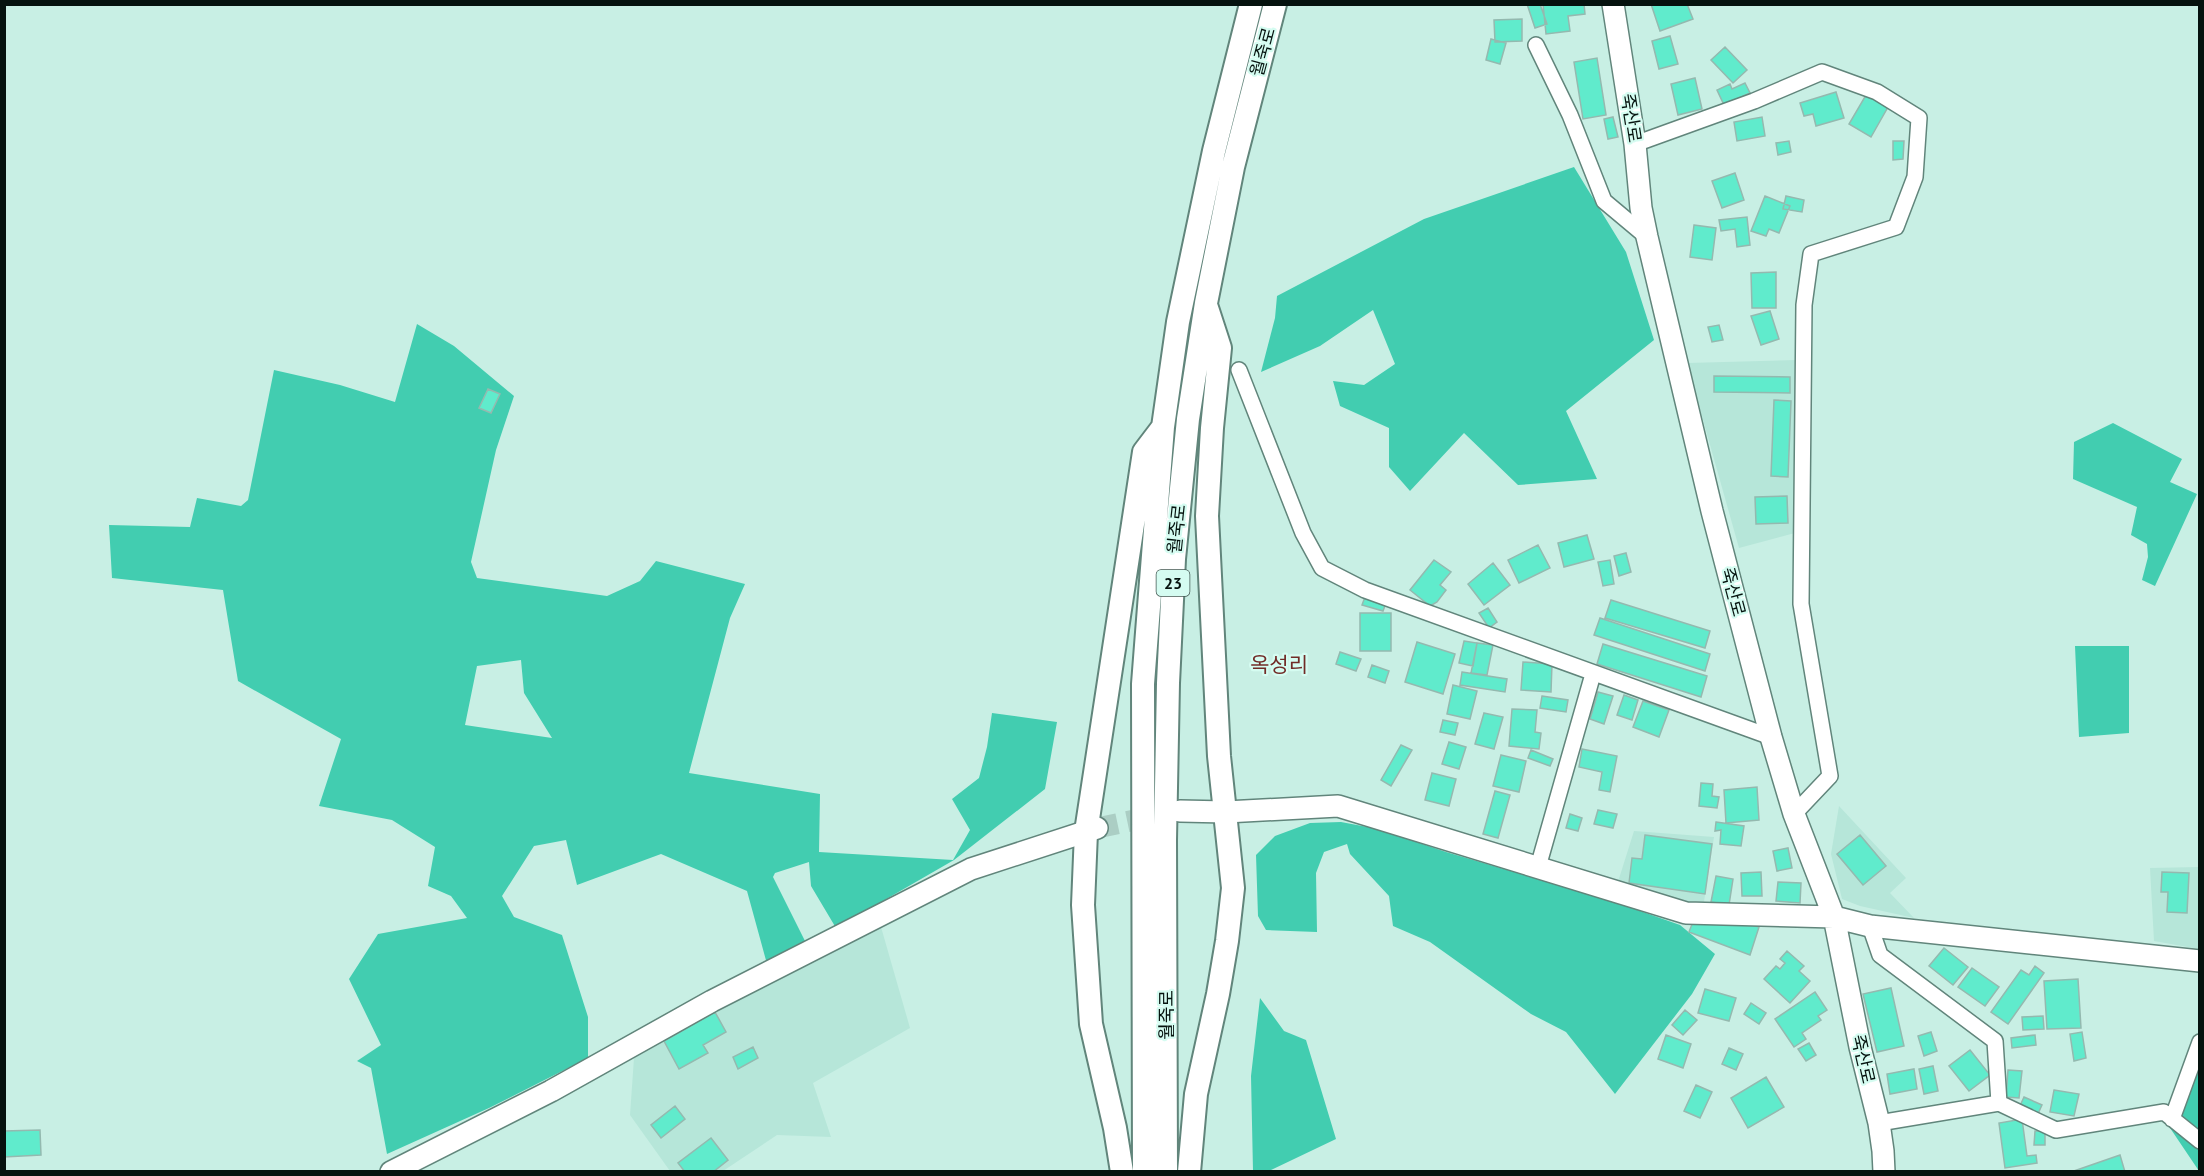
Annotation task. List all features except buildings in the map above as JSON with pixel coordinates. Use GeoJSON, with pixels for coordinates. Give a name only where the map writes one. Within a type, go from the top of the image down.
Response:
{"type":"FeatureCollection","features":[{"type":"Feature","properties":{"kind":"main road","name":"월죽로"},"geometry":{"type":"LineString","coordinates":[[1144,1172],[1143,684],[1163,427],[1178,322],[1214,151],[1251,4]]}},
{"type":"Feature","properties":{"kind":"main road","name":"월죽로"},"geometry":{"type":"LineString","coordinates":[[1166,1172],[1165,840],[1168,683],[1176,535],[1188,419],[1206,303],[1233,167],[1275,4]]}},
{"type":"Feature","properties":{"kind":"main road"},"geometry":{"type":"LineString","coordinates":[[1189,1172],[1196,1094],[1218,994],[1233,888],[1219,756],[1207,516],[1220,348],[1206,303]]}},
{"type":"Feature","properties":{"kind":"main road"},"geometry":{"type":"LineString","coordinates":[[1122,1172],[1115,1128],[1091,1024],[1083,905],[1091,830],[1144,452],[1163,427]]}},
{"type":"Feature","properties":{"kind":"street","name":"죽산로"},"geometry":{"type":"LineString","coordinates":[[1613,4],[1647,237],[1712,511],[1771,736],[1794,814],[1834,917],[1860,1047],[1879,1123],[1884,1172]]}},
{"type":"Feature","properties":{"kind":"street"},"geometry":{"type":"LineString","coordinates":[[1536,45],[1570,115],[1604,201],[1647,237]]}},
{"type":"Feature","properties":{"kind":"street"},"geometry":{"type":"LineString","coordinates":[[1635,144],[1754,101],[1822,72],[1877,92],[1919,118],[1915,177],[1896,227],[1811,254],[1804,305],[1801,604],[1830,776],[1794,814]]}},
{"type":"Feature","properties":{"kind":"street"},"geometry":{"type":"LineString","coordinates":[[1239,370],[1303,533],[1322,568],[1365,590],[1593,674],[1771,736]]}},
{"type":"Feature","properties":{"kind":"street"},"geometry":{"type":"LineString","coordinates":[[1538,867],[1593,674]]}},
{"type":"Feature","properties":{"kind":"street"},"geometry":{"type":"LineString","coordinates":[[1180,811],[1226,812],[1338,806],[1686,913],[1834,917],[1870,926],[2199,961]]}},
{"type":"Feature","properties":{"kind":"street"},"geometry":{"type":"LineString","coordinates":[[391,1172],[551,1090],[712,1001],[971,869],[1091,830]]}},
{"type":"Feature","properties":{"kind":"street"},"geometry":{"type":"LineString","coordinates":[[1870,926],[1880,955],[1995,1041],[1999,1103]]}},
{"type":"Feature","properties":{"kind":"street"},"geometry":{"type":"LineString","coordinates":[[2172,1119],[2199,1042]]}},
{"type":"Feature","properties":{"kind":"street"},"geometry":{"type":"LineString","coordinates":[[1879,1123],[1999,1103],[2056,1130],[2164,1112],[2199,1141]]}},
{"type":"Feature","properties":{"kind":"shaded area"},"geometry":{"type":"Polygon","coordinates":[[[1796,360],[1795,533],[1739,548],[1687,363],[1796,360]]]}},
{"type":"Feature","properties":{"kind":"shaded area"},"geometry":{"type":"Polygon","coordinates":[[[1839,806],[1906,878],[1890,893],[1914,918],[1860,906],[1842,899],[1831,854],[1839,806]]]}},
{"type":"Feature","properties":{"kind":"shaded area"},"geometry":{"type":"Polygon","coordinates":[[[1634,831],[1714,837],[1703,908],[1617,885],[1634,831]]]}},
{"type":"Feature","properties":{"kind":"shaded area"},"geometry":{"type":"Polygon","coordinates":[[[2199,867],[2199,949],[2154,941],[2150,868],[2199,867]]]}},
{"type":"Feature","properties":{"kind":"shaded area"},"geometry":{"type":"Polygon","coordinates":[[[881,927],[910,1028],[813,1083],[831,1137],[777,1135],[723,1171],[670,1171],[630,1115],[634,1058],[737,1000],[881,927]]]}},
{"type":"Feature","properties":{"kind":"green space"},"geometry":{"type":"Polygon","coordinates":[[[1574,167],[1626,252],[1654,340],[1566,411],[1597,479],[1518,485],[1464,433],[1410,491],[1389,467],[1389,428],[1340,406],[1333,381],[1364,385],[1395,364],[1373,310],[1320,346],[1261,372],[1275,318],[1277,296],[1424,219],[1574,167]]]}},
{"type":"Feature","properties":{"kind":"green space"},"geometry":{"type":"Polygon","coordinates":[[[417,324],[454,346],[514,396],[496,450],[471,562],[477,578],[607,596],[640,581],[656,561],[745,584],[730,618],[689,773],[820,794],[819,852],[953,860],[970,830],[952,799],[979,778],[992,713],[1057,722],[1045,789],[954,860],[836,928],[811,886],[809,862],[775,873],[773,877],[807,945],[767,964],[747,891],[661,854],[577,885],[566,840],[534,846],[502,896],[514,917],[562,935],[588,1017],[588,1058],[489,1108],[387,1154],[371,1068],[357,1061],[381,1045],[349,979],[378,934],[467,918],[451,896],[428,886],[435,847],[392,820],[319,806],[341,739],[238,681],[223,590],[112,578],[109,525],[190,527],[197,498],[241,506],[248,500],[274,370],[340,385],[395,402],[417,324]],[[521,660],[477,666],[465,725],[552,738],[524,693],[521,660]]]}},
{"type":"Feature","properties":{"kind":"green space"},"geometry":{"type":"Polygon","coordinates":[[[2113,423],[2182,459],[2170,482],[2197,494],[2155,586],[2142,580],[2148,557],[2147,544],[2131,535],[2137,507],[2073,479],[2074,442],[2113,423]]]}},
{"type":"Feature","properties":{"kind":"green space"},"geometry":{"type":"Polygon","coordinates":[[[2075,646],[2129,646],[2129,733],[2079,737],[2075,646]]]}},
{"type":"Feature","properties":{"kind":"green space"},"geometry":{"type":"Polygon","coordinates":[[[1341,822],[1378,829],[1446,852],[1606,899],[1680,925],[1715,954],[1692,994],[1615,1094],[1566,1032],[1531,1014],[1430,942],[1393,926],[1389,896],[1350,854],[1347,844],[1324,852],[1316,873],[1317,932],[1266,930],[1258,916],[1256,855],[1275,836],[1310,823],[1341,822]]]}},
{"type":"Feature","properties":{"kind":"green space"},"geometry":{"type":"Polygon","coordinates":[[[1260,998],[1284,1031],[1306,1040],[1336,1139],[1269,1171],[1253,1171],[1251,1076],[1260,998]]]}},
{"type":"Feature","properties":{"kind":"green space"},"geometry":{"type":"Polygon","coordinates":[[[2199,1066],[2199,1171],[2164,1119],[2199,1066]]]}},
{"type":"Feature","properties":{"kind":"tunnel"},"geometry":{"type":"LineString","coordinates":[[1097,828],[1159,815]]}},
{"type":"Feature","properties":{"kind":"district","name":"옥성리"},"geometry":{"type":"Point","coordinates":[1279,665]}}]}
